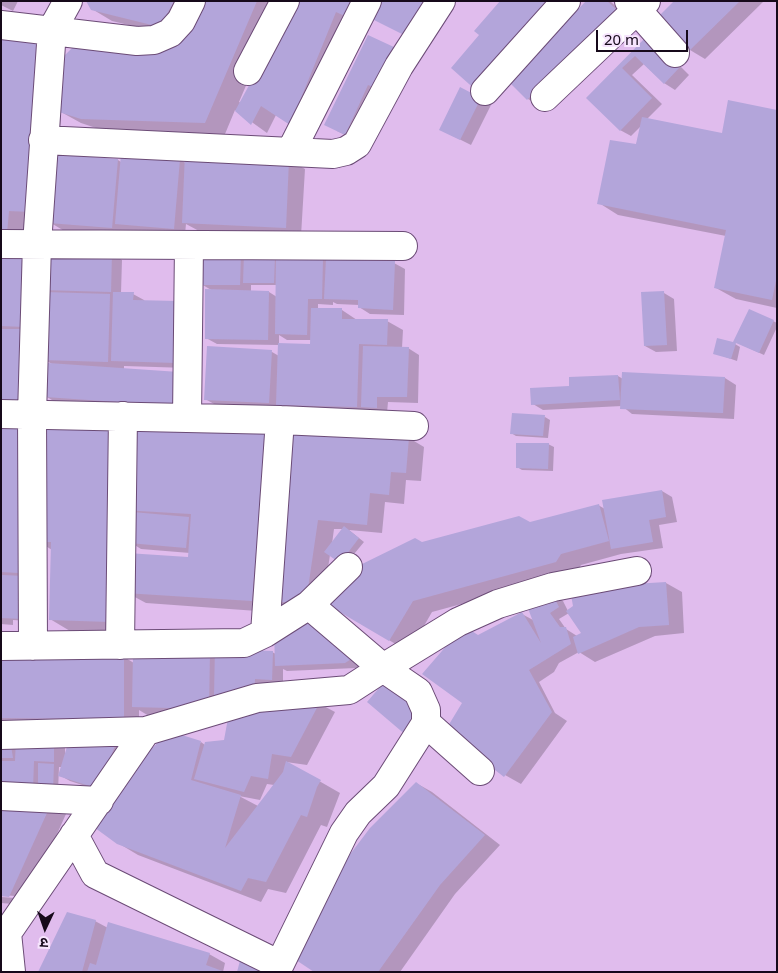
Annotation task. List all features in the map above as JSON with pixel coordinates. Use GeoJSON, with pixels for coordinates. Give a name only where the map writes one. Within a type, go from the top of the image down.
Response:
{"type":"FeatureCollection","features":[{"type":"Feature","properties":{"kind":"street"},"geometry":{"type":"LineString","coordinates":[[33,646],[32,415],[37,244],[52,30],[68,1]]}},
{"type":"Feature","properties":{"kind":"street"},"geometry":{"type":"LineString","coordinates":[[1,25],[136,42],[154,40],[170,33],[181,21],[191,1]]}},
{"type":"Feature","properties":{"kind":"street"},"geometry":{"type":"LineString","coordinates":[[248,71],[285,1]]}},
{"type":"Feature","properties":{"kind":"street"},"geometry":{"type":"LineString","coordinates":[[291,152],[367,1]]}},
{"type":"Feature","properties":{"kind":"street"},"geometry":{"type":"LineString","coordinates":[[43,140],[333,154],[346,151],[356,144],[400,66],[440,1]]}},
{"type":"Feature","properties":{"kind":"street"},"geometry":{"type":"LineString","coordinates":[[485,91],[566,1]]}},
{"type":"Feature","properties":{"kind":"street"},"geometry":{"type":"LineString","coordinates":[[545,97],[637,4],[675,53]]}},
{"type":"Feature","properties":{"kind":"street"},"geometry":{"type":"LineString","coordinates":[[1,244],[403,246]]}},
{"type":"Feature","properties":{"kind":"street"},"geometry":{"type":"LineString","coordinates":[[187,418],[189,245]]}},
{"type":"Feature","properties":{"kind":"street"},"geometry":{"type":"LineString","coordinates":[[1,414],[280,420],[414,426]]}},
{"type":"Feature","properties":{"kind":"street"},"geometry":{"type":"LineString","coordinates":[[120,645],[123,416]]}},
{"type":"Feature","properties":{"kind":"street"},"geometry":{"type":"LineString","coordinates":[[265,633],[280,420]]}},
{"type":"Feature","properties":{"kind":"street"},"geometry":{"type":"LineString","coordinates":[[1,646],[244,644],[309,605],[348,568]]}},
{"type":"Feature","properties":{"kind":"street"},"geometry":{"type":"LineString","coordinates":[[1,735],[146,731],[257,698],[349,690],[458,622],[498,604],[553,588],[637,571]]}},
{"type":"Feature","properties":{"kind":"street"},"geometry":{"type":"LineString","coordinates":[[74,835],[95,874],[277,968],[344,833],[358,813],[386,786],[426,723],[426,710],[418,692],[383,668],[309,605]]}},
{"type":"Feature","properties":{"kind":"street"},"geometry":{"type":"LineString","coordinates":[[426,723],[480,771]]}},
{"type":"Feature","properties":{"kind":"street"},"geometry":{"type":"LineString","coordinates":[[11,972],[4,933],[99,801],[146,731]]}},
{"type":"Feature","properties":{"kind":"street"},"geometry":{"type":"LineString","coordinates":[[1,796],[99,801]]}},
{"type":"Feature","properties":{"kind":"building"},"geometry":{"type":"Polygon","coordinates":[[[86,1],[174,1],[160,27],[91,10],[86,1]]]}},
{"type":"Feature","properties":{"kind":"building"},"geometry":{"type":"Polygon","coordinates":[[[204,1],[257,1],[205,123],[81,119],[59,112],[63,57],[74,46],[116,49],[204,1]]]}},
{"type":"Feature","properties":{"kind":"building"},"geometry":{"type":"Polygon","coordinates":[[[295,1],[355,1],[347,17],[336,12],[290,125],[261,106],[251,125],[235,111],[295,1]]]}},
{"type":"Feature","properties":{"kind":"building"},"geometry":{"type":"Polygon","coordinates":[[[376,1],[423,1],[406,36],[368,17],[376,1]]]}},
{"type":"Feature","properties":{"kind":"building"},"geometry":{"type":"Polygon","coordinates":[[[500,1],[557,1],[478,92],[451,68],[479,35],[474,31],[500,1]]]}},
{"type":"Feature","properties":{"kind":"building"},"geometry":{"type":"Polygon","coordinates":[[[586,1],[607,1],[616,9],[527,100],[508,81],[586,1]]]}},
{"type":"Feature","properties":{"kind":"building"},"geometry":{"type":"Polygon","coordinates":[[[674,1],[740,1],[689,51],[657,18],[674,1]]]}},
{"type":"Feature","properties":{"kind":"building"},"geometry":{"type":"Polygon","coordinates":[[[368,35],[396,48],[376,88],[368,85],[345,135],[324,125],[368,35]]]}},
{"type":"Feature","properties":{"kind":"building"},"geometry":{"type":"Polygon","coordinates":[[[647,36],[679,68],[664,84],[635,56],[622,68],[652,98],[620,131],[586,98],[647,36]]]}},
{"type":"Feature","properties":{"kind":"building"},"geometry":{"type":"Polygon","coordinates":[[[1,38],[45,40],[32,212],[9,211],[7,233],[1,233],[1,38]]]}},
{"type":"Feature","properties":{"kind":"building"},"geometry":{"type":"Polygon","coordinates":[[[460,87],[481,98],[460,140],[439,130],[460,87]]]}},
{"type":"Feature","properties":{"kind":"building"},"geometry":{"type":"Polygon","coordinates":[[[728,100],[777,110],[777,276],[772,300],[714,288],[726,230],[597,204],[610,140],[636,144],[642,117],[722,133],[728,100]]]}},
{"type":"Feature","properties":{"kind":"building"},"geometry":{"type":"Polygon","coordinates":[[[54,154],[118,159],[112,228],[49,223],[54,154]]]}},
{"type":"Feature","properties":{"kind":"building"},"geometry":{"type":"Polygon","coordinates":[[[121,154],[180,159],[174,229],[115,224],[121,154]]]}},
{"type":"Feature","properties":{"kind":"building"},"geometry":{"type":"Polygon","coordinates":[[[185,154],[289,159],[286,228],[182,223],[185,154]]]}},
{"type":"Feature","properties":{"kind":"building"},"geometry":{"type":"Polygon","coordinates":[[[43,251],[112,252],[111,292],[42,290],[43,251]]]}},
{"type":"Feature","properties":{"kind":"building"},"geometry":{"type":"Polygon","coordinates":[[[1,252],[28,253],[26,327],[1,326],[1,252]]]}},
{"type":"Feature","properties":{"kind":"building"},"geometry":{"type":"Polygon","coordinates":[[[201,253],[241,254],[240,285],[200,285],[201,253]]]}},
{"type":"Feature","properties":{"kind":"building"},"geometry":{"type":"Polygon","coordinates":[[[244,255],[275,255],[274,283],[243,283],[244,255]]]}},
{"type":"Feature","properties":{"kind":"building"},"geometry":{"type":"Polygon","coordinates":[[[276,257],[323,258],[322,299],[308,299],[307,335],[275,334],[276,257]]]}},
{"type":"Feature","properties":{"kind":"building"},"geometry":{"type":"Polygon","coordinates":[[[326,259],[395,261],[393,310],[358,308],[358,300],[324,299],[326,259]]]}},
{"type":"Feature","properties":{"kind":"building"},"geometry":{"type":"Polygon","coordinates":[[[205,289],[269,291],[268,340],[205,339],[205,289]]]}},
{"type":"Feature","properties":{"kind":"building"},"geometry":{"type":"Polygon","coordinates":[[[664,291],[667,345],[644,346],[641,292],[664,291]]]}},
{"type":"Feature","properties":{"kind":"building"},"geometry":{"type":"Polygon","coordinates":[[[44,292],[110,294],[108,362],[42,360],[44,292]]]}},
{"type":"Feature","properties":{"kind":"building"},"geometry":{"type":"Polygon","coordinates":[[[113,292],[134,292],[133,300],[178,301],[177,363],[111,361],[113,292]]]}},
{"type":"Feature","properties":{"kind":"building"},"geometry":{"type":"Polygon","coordinates":[[[311,308],[342,308],[342,319],[388,319],[387,345],[359,344],[357,407],[276,405],[278,343],[310,344],[311,308]]]}},
{"type":"Feature","properties":{"kind":"building"},"geometry":{"type":"Polygon","coordinates":[[[749,309],[774,320],[759,353],[736,343],[731,359],[713,354],[717,338],[733,342],[749,309]]]}},
{"type":"Feature","properties":{"kind":"building"},"geometry":{"type":"Polygon","coordinates":[[[1,329],[28,329],[26,404],[1,403],[1,329]]]}},
{"type":"Feature","properties":{"kind":"building"},"geometry":{"type":"Polygon","coordinates":[[[207,346],[272,350],[269,403],[204,400],[207,346]]]}},
{"type":"Feature","properties":{"kind":"building"},"geometry":{"type":"Polygon","coordinates":[[[363,346],[409,347],[407,397],[377,397],[377,408],[361,407],[363,346]]]}},
{"type":"Feature","properties":{"kind":"building"},"geometry":{"type":"Polygon","coordinates":[[[48,363],[179,372],[177,406],[45,397],[48,363]]]}},
{"type":"Feature","properties":{"kind":"building"},"geometry":{"type":"Polygon","coordinates":[[[622,372],[725,377],[723,413],[620,409],[622,372]]]}},
{"type":"Feature","properties":{"kind":"building"},"geometry":{"type":"Polygon","coordinates":[[[618,375],[620,400],[531,405],[530,388],[569,386],[569,377],[618,375]]]}},
{"type":"Feature","properties":{"kind":"building"},"geometry":{"type":"Polygon","coordinates":[[[512,413],[545,415],[543,436],[510,434],[512,413]]]}},
{"type":"Feature","properties":{"kind":"building"},"geometry":{"type":"Polygon","coordinates":[[[130,420],[266,428],[252,601],[125,593],[127,553],[188,557],[191,514],[123,510],[130,420]]]}},
{"type":"Feature","properties":{"kind":"building"},"geometry":{"type":"Polygon","coordinates":[[[1,424],[26,425],[19,573],[1,572],[1,424]]]}},
{"type":"Feature","properties":{"kind":"building"},"geometry":{"type":"Polygon","coordinates":[[[40,426],[116,429],[111,622],[49,620],[51,542],[36,542],[40,426]]]}},
{"type":"Feature","properties":{"kind":"building"},"geometry":{"type":"Polygon","coordinates":[[[288,427],[409,437],[406,473],[391,472],[389,495],[370,493],[367,525],[318,520],[306,602],[272,602],[288,427]]]}},
{"type":"Feature","properties":{"kind":"building"},"geometry":{"type":"Polygon","coordinates":[[[516,443],[549,443],[548,469],[516,468],[516,443]]]}},
{"type":"Feature","properties":{"kind":"building"},"geometry":{"type":"Polygon","coordinates":[[[662,490],[666,517],[649,520],[653,542],[611,549],[602,500],[662,490]]]}},
{"type":"Feature","properties":{"kind":"building"},"geometry":{"type":"Polygon","coordinates":[[[599,504],[609,541],[561,554],[556,562],[413,601],[389,641],[321,601],[354,568],[415,538],[422,542],[519,516],[530,522],[599,504]]]}},
{"type":"Feature","properties":{"kind":"building"},"geometry":{"type":"Polygon","coordinates":[[[132,512],[189,517],[186,548],[129,543],[132,512]]]}},
{"type":"Feature","properties":{"kind":"building"},"geometry":{"type":"Polygon","coordinates":[[[344,526],[359,538],[340,563],[324,552],[344,526]]]}},
{"type":"Feature","properties":{"kind":"building"},"geometry":{"type":"Polygon","coordinates":[[[2,575],[24,576],[23,619],[1,618],[2,575]]]}},
{"type":"Feature","properties":{"kind":"building"},"geometry":{"type":"Polygon","coordinates":[[[666,582],[669,625],[639,627],[578,654],[573,637],[581,633],[566,611],[573,606],[571,595],[584,587],[666,582]]]}},
{"type":"Feature","properties":{"kind":"building"},"geometry":{"type":"Polygon","coordinates":[[[552,593],[559,607],[550,613],[560,627],[566,627],[571,644],[529,670],[552,712],[504,777],[445,731],[462,703],[422,674],[454,637],[467,628],[478,635],[522,612],[541,643],[526,603],[552,593]]]}},
{"type":"Feature","properties":{"kind":"building"},"geometry":{"type":"Polygon","coordinates":[[[313,613],[359,654],[345,663],[275,666],[274,631],[313,613]]]}},
{"type":"Feature","properties":{"kind":"building"},"geometry":{"type":"Polygon","coordinates":[[[210,649],[209,709],[132,707],[133,654],[210,649]]]}},
{"type":"Feature","properties":{"kind":"building"},"geometry":{"type":"Polygon","coordinates":[[[215,649],[273,651],[272,680],[255,679],[254,698],[214,697],[215,649]]]}},
{"type":"Feature","properties":{"kind":"building"},"geometry":{"type":"Polygon","coordinates":[[[1,654],[124,656],[124,719],[1,718],[1,654]]]}},
{"type":"Feature","properties":{"kind":"building"},"geometry":{"type":"Polygon","coordinates":[[[385,681],[424,713],[407,736],[367,702],[385,681]]]}},
{"type":"Feature","properties":{"kind":"building"},"geometry":{"type":"Polygon","coordinates":[[[320,702],[291,757],[272,754],[268,779],[251,776],[244,792],[194,779],[205,742],[224,740],[229,713],[320,702]]]}},
{"type":"Feature","properties":{"kind":"building"},"geometry":{"type":"Polygon","coordinates":[[[169,731],[201,741],[191,780],[241,795],[225,848],[283,772],[286,761],[321,780],[307,817],[301,815],[266,882],[248,878],[241,891],[117,844],[87,822],[126,775],[169,731]]]}},
{"type":"Feature","properties":{"kind":"building"},"geometry":{"type":"Polygon","coordinates":[[[70,737],[117,740],[99,789],[58,776],[70,737]]]}},
{"type":"Feature","properties":{"kind":"building"},"geometry":{"type":"Polygon","coordinates":[[[1,740],[10,740],[13,758],[1,758],[1,740]]]}},
{"type":"Feature","properties":{"kind":"building"},"geometry":{"type":"Polygon","coordinates":[[[16,740],[54,741],[54,762],[34,761],[33,788],[1,787],[1,761],[15,761],[16,740]]]}},
{"type":"Feature","properties":{"kind":"building"},"geometry":{"type":"Polygon","coordinates":[[[38,763],[54,764],[53,789],[38,789],[38,763]]]}},
{"type":"Feature","properties":{"kind":"building"},"geometry":{"type":"Polygon","coordinates":[[[416,782],[485,835],[440,885],[378,972],[314,972],[290,956],[323,890],[370,828],[416,782]]]}},
{"type":"Feature","properties":{"kind":"building"},"geometry":{"type":"Polygon","coordinates":[[[1,800],[51,804],[9,897],[1,896],[1,800]]]}},
{"type":"Feature","properties":{"kind":"building"},"geometry":{"type":"Polygon","coordinates":[[[67,912],[96,920],[82,972],[38,972],[67,912]]]}},
{"type":"Feature","properties":{"kind":"building"},"geometry":{"type":"Polygon","coordinates":[[[108,922],[210,953],[206,965],[225,972],[87,972],[90,963],[96,965],[108,922]]]}},
{"type":"Feature","properties":{"kind":"building"},"geometry":{"type":"Polygon","coordinates":[[[242,953],[265,962],[263,972],[237,972],[242,953]]]}}]}
